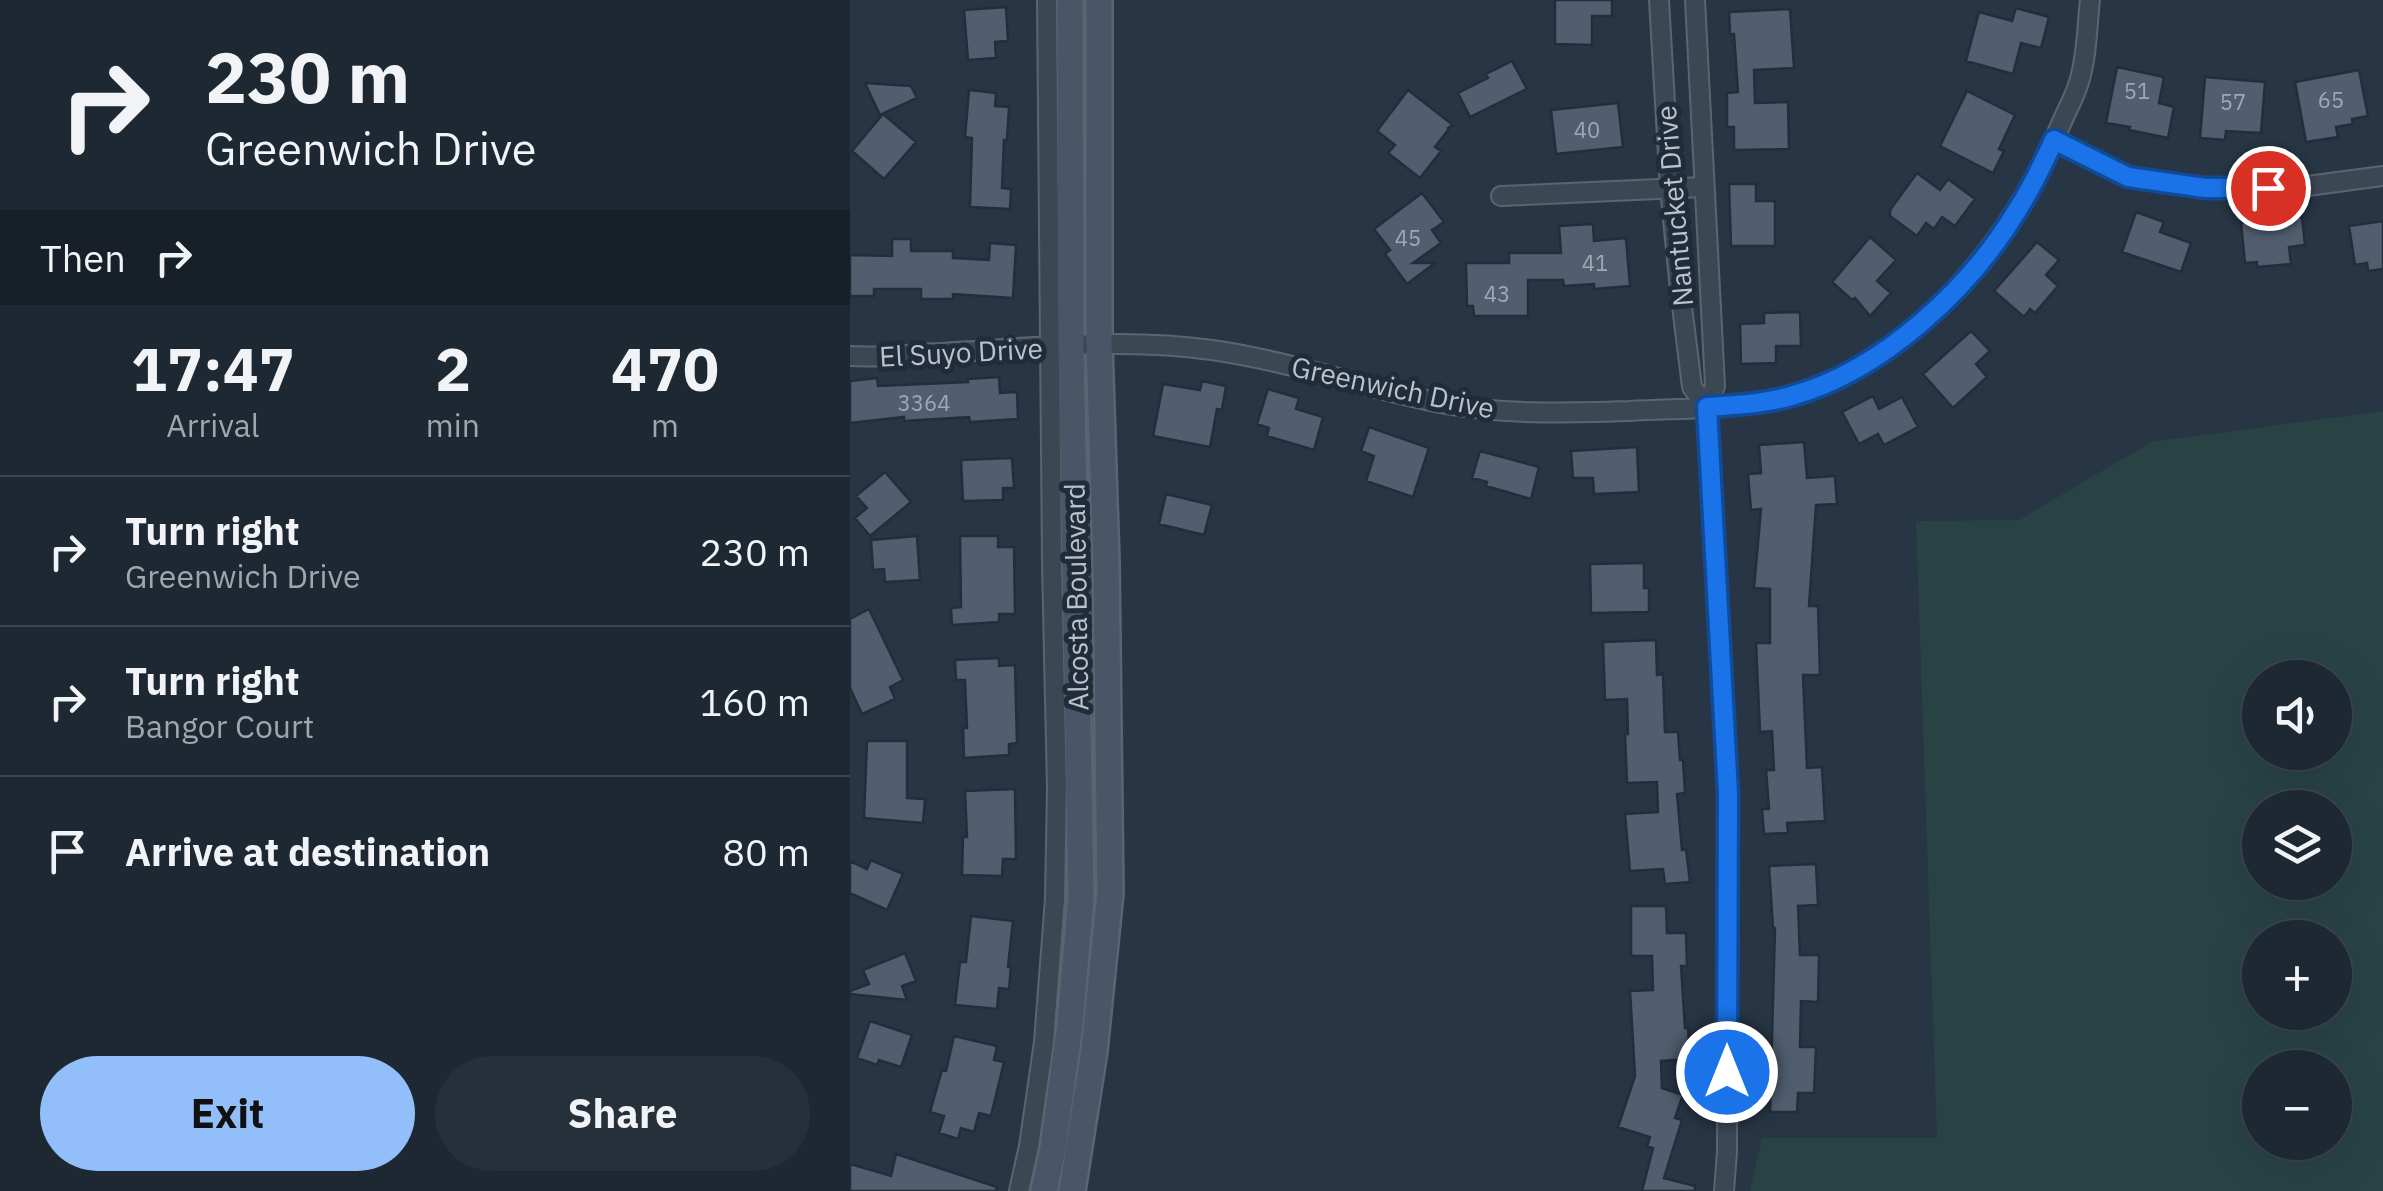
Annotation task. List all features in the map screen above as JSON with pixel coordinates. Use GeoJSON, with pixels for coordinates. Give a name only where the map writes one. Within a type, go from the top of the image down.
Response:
{"type":"FeatureCollection","features":[{"type":"Feature","properties":{"kind":"main road","name":"Alcosta Boulevard"},"geometry":{"type":"LineString","coordinates":[[1044,1191],[1068,1041],[1081,897],[1061,347],[1070,0]]}},
{"type":"Feature","properties":{"kind":"main road","name":"Alcosta Boulevard"},"geometry":{"type":"LineString","coordinates":[[1072,1191],[1094,1051],[1110,893],[1099,344],[1098,0]]}},
{"type":"Feature","properties":{"kind":"street","name":"Alcosta Boulevard"},"geometry":{"type":"LineString","coordinates":[[1019,1191],[1044,1042],[1055,898],[1052,565],[1061,347],[1046,0]]}},
{"type":"Feature","properties":{"kind":"street","name":"Nantucket Drive"},"geometry":{"type":"LineString","coordinates":[[1658,0],[1670,189],[1692,386],[1707,407]]}},
{"type":"Feature","properties":{"kind":"street","name":"Nantucket Drive"},"geometry":{"type":"LineString","coordinates":[[1695,0],[1715,386],[1707,407],[1728,793],[1724,1191]]}},
{"type":"Feature","properties":{"kind":"street","name":"Greenwich Drive"},"geometry":{"type":"LineString","coordinates":[[1061,347],[1123,343],[1211,350],[1302,367],[1442,403],[1508,411],[1573,413],[1707,407],[1760,403],[1818,388],[1898,342],[1962,283],[2018,210],[2080,81],[2090,0]]}},
{"type":"Feature","properties":{"kind":"street"},"geometry":{"type":"LineString","coordinates":[[1661,44],[1697,42]]}},
{"type":"Feature","properties":{"kind":"street"},"geometry":{"type":"LineString","coordinates":[[2054,140],[2128,177],[2205,188],[2300,187],[2383,176]]}},
{"type":"Feature","properties":{"kind":"street"},"geometry":{"type":"LineString","coordinates":[[1501,196],[1704,186]]}},
{"type":"Feature","properties":{"kind":"street","name":"El Suyo Drive"},"geometry":{"type":"LineString","coordinates":[[850,356],[1061,347]]}},
{"type":"Feature","properties":{"kind":"green space"},"geometry":{"type":"Polygon","coordinates":[[[2383,411],[2383,1191],[1750,1191],[1762,1138],[1937,1138],[1916,521],[2019,520],[2151,442],[2383,411]]]}},
{"type":"Feature","properties":{"kind":"building"},"geometry":{"type":"Polygon","coordinates":[[[1555,0],[1612,0],[1612,16],[1592,16],[1592,45],[1555,44],[1555,0]]]}},
{"type":"Feature","properties":{"kind":"building"},"geometry":{"type":"Polygon","coordinates":[[[1006,7],[1008,41],[995,42],[996,58],[968,60],[964,10],[1006,7]]]}},
{"type":"Feature","properties":{"kind":"building"},"geometry":{"type":"Polygon","coordinates":[[[2016,8],[2049,17],[2041,48],[2021,43],[2013,74],[1966,61],[1979,12],[2012,21],[2016,8]]]}},
{"type":"Feature","properties":{"kind":"building"},"geometry":{"type":"Polygon","coordinates":[[[1790,9],[1794,68],[1754,70],[1755,103],[1788,102],[1789,149],[1734,150],[1734,127],[1727,127],[1727,93],[1738,92],[1729,12],[1790,9]]]}},
{"type":"Feature","properties":{"kind":"building"},"geometry":{"type":"Polygon","coordinates":[[[1512,61],[1527,89],[1470,117],[1458,93],[1512,61]]]}},
{"type":"Feature","properties":{"kind":"building"},"geometry":{"type":"Polygon","coordinates":[[[2117,67],[2164,77],[2159,103],[2174,107],[2168,138],[2106,123],[2117,67]]]}},
{"type":"Feature","properties":{"kind":"building"},"geometry":{"type":"Polygon","coordinates":[[[2359,70],[2368,116],[2336,127],[2338,137],[2306,142],[2295,82],[2359,70]]]}},
{"type":"Feature","properties":{"kind":"building"},"geometry":{"type":"Polygon","coordinates":[[[2205,77],[2265,82],[2261,133],[2226,131],[2225,140],[2200,138],[2205,77]]]}},
{"type":"Feature","properties":{"kind":"building"},"geometry":{"type":"Polygon","coordinates":[[[865,83],[911,86],[917,98],[880,115],[865,83]]]}},
{"type":"Feature","properties":{"kind":"building"},"geometry":{"type":"Polygon","coordinates":[[[969,90],[996,93],[995,106],[1009,107],[1002,188],[1011,189],[1010,209],[970,207],[972,138],[965,137],[969,90]]]}},
{"type":"Feature","properties":{"kind":"building"},"geometry":{"type":"Polygon","coordinates":[[[1408,90],[1453,125],[1435,147],[1441,151],[1420,178],[1388,153],[1395,145],[1377,131],[1408,90]]]}},
{"type":"Feature","properties":{"kind":"building"},"geometry":{"type":"Polygon","coordinates":[[[1967,91],[2015,115],[1993,173],[1940,146],[1967,91]]]}},
{"type":"Feature","properties":{"kind":"building"},"geometry":{"type":"Polygon","coordinates":[[[1618,103],[1623,147],[1556,154],[1551,110],[1618,103]]]}},
{"type":"Feature","properties":{"kind":"building"},"geometry":{"type":"Polygon","coordinates":[[[883,114],[916,142],[884,179],[852,151],[883,114]]]}},
{"type":"Feature","properties":{"kind":"building"},"geometry":{"type":"Polygon","coordinates":[[[1917,173],[1940,190],[1948,179],[1975,199],[1955,226],[1942,217],[1934,229],[1926,223],[1917,236],[1890,216],[1890,210],[1917,173]]]}},
{"type":"Feature","properties":{"kind":"building"},"geometry":{"type":"Polygon","coordinates":[[[1729,184],[1756,184],[1756,201],[1775,201],[1775,246],[1731,246],[1729,184]]]}},
{"type":"Feature","properties":{"kind":"building"},"geometry":{"type":"Polygon","coordinates":[[[1422,193],[1444,222],[1432,230],[1441,243],[1413,263],[1435,263],[1407,284],[1385,254],[1390,250],[1374,229],[1422,193]]]}},
{"type":"Feature","properties":{"kind":"building"},"geometry":{"type":"Polygon","coordinates":[[[2136,212],[2164,222],[2160,232],[2191,243],[2181,272],[2122,252],[2136,212]]]}},
{"type":"Feature","properties":{"kind":"building"},"geometry":{"type":"Polygon","coordinates":[[[2302,217],[2305,245],[2289,247],[2291,264],[2257,267],[2257,262],[2245,263],[2241,223],[2302,217]]]}},
{"type":"Feature","properties":{"kind":"building"},"geometry":{"type":"Polygon","coordinates":[[[2383,221],[2383,269],[2368,271],[2367,263],[2355,265],[2349,226],[2383,221]]]}},
{"type":"Feature","properties":{"kind":"building"},"geometry":{"type":"Polygon","coordinates":[[[1593,224],[1594,241],[1626,238],[1630,286],[1594,289],[1594,284],[1564,286],[1563,280],[1528,280],[1528,316],[1474,316],[1473,306],[1467,306],[1466,263],[1509,263],[1509,253],[1561,253],[1559,226],[1593,224]]]}},
{"type":"Feature","properties":{"kind":"building"},"geometry":{"type":"Polygon","coordinates":[[[1870,237],[1896,260],[1877,281],[1891,293],[1870,316],[1855,298],[1852,300],[1832,282],[1870,237]]]}},
{"type":"Feature","properties":{"kind":"building"},"geometry":{"type":"Polygon","coordinates":[[[892,239],[911,239],[911,251],[953,251],[953,258],[989,260],[990,243],[1016,245],[1013,298],[953,294],[953,299],[921,299],[921,289],[874,289],[874,296],[850,296],[850,255],[892,256],[892,239]]]}},
{"type":"Feature","properties":{"kind":"building"},"geometry":{"type":"Polygon","coordinates":[[[2037,242],[2059,260],[2046,275],[2058,286],[2035,313],[2030,309],[2024,317],[1994,291],[2037,242]]]}},
{"type":"Feature","properties":{"kind":"building"},"geometry":{"type":"Polygon","coordinates":[[[1800,312],[1801,346],[1776,346],[1776,363],[1741,364],[1740,324],[1764,323],[1764,313],[1800,312]]]}},
{"type":"Feature","properties":{"kind":"building"},"geometry":{"type":"Polygon","coordinates":[[[1971,331],[1990,351],[1976,364],[1987,377],[1953,408],[1923,374],[1971,331]]]}},
{"type":"Feature","properties":{"kind":"building"},"geometry":{"type":"Polygon","coordinates":[[[999,377],[1000,393],[1017,392],[1018,419],[904,421],[904,417],[850,423],[850,381],[877,378],[878,386],[999,377]]]}},
{"type":"Feature","properties":{"kind":"building"},"geometry":{"type":"Polygon","coordinates":[[[1202,381],[1226,386],[1210,447],[1153,436],[1163,384],[1200,390],[1202,381]]]}},
{"type":"Feature","properties":{"kind":"building"},"geometry":{"type":"Polygon","coordinates":[[[1268,389],[1299,398],[1296,409],[1323,417],[1314,450],[1267,436],[1269,428],[1257,424],[1268,389]]]}},
{"type":"Feature","properties":{"kind":"building"},"geometry":{"type":"Polygon","coordinates":[[[1873,396],[1879,409],[1902,397],[1918,427],[1884,445],[1878,434],[1859,444],[1842,412],[1873,396]]]}},
{"type":"Feature","properties":{"kind":"building"},"geometry":{"type":"Polygon","coordinates":[[[1369,427],[1429,448],[1413,497],[1366,481],[1374,456],[1361,451],[1369,427]]]}},
{"type":"Feature","properties":{"kind":"building"},"geometry":{"type":"Polygon","coordinates":[[[1804,442],[1807,478],[1835,476],[1837,504],[1816,505],[1809,606],[1818,606],[1820,675],[1803,675],[1807,768],[1822,767],[1825,821],[1787,823],[1788,833],[1764,834],[1762,809],[1769,809],[1766,770],[1774,770],[1772,731],[1760,732],[1756,643],[1770,643],[1770,589],[1754,588],[1761,509],[1751,510],[1748,474],[1761,473],[1759,445],[1804,442]]]}},
{"type":"Feature","properties":{"kind":"building"},"geometry":{"type":"Polygon","coordinates":[[[1637,447],[1639,492],[1594,494],[1593,478],[1573,478],[1571,451],[1637,447]]]}},
{"type":"Feature","properties":{"kind":"building"},"geometry":{"type":"Polygon","coordinates":[[[1480,451],[1539,467],[1531,499],[1472,478],[1480,451]]]}},
{"type":"Feature","properties":{"kind":"building"},"geometry":{"type":"Polygon","coordinates":[[[1012,458],[1014,488],[1003,488],[1003,500],[963,501],[961,460],[1012,458]]]}},
{"type":"Feature","properties":{"kind":"building"},"geometry":{"type":"Polygon","coordinates":[[[885,472],[911,502],[870,536],[855,518],[867,508],[856,496],[885,472]]]}},
{"type":"Feature","properties":{"kind":"building"},"geometry":{"type":"Polygon","coordinates":[[[1166,494],[1212,505],[1204,535],[1159,524],[1166,494]]]}},
{"type":"Feature","properties":{"kind":"building"},"geometry":{"type":"Polygon","coordinates":[[[917,536],[920,580],[885,582],[884,569],[873,570],[871,540],[917,536]]]}},
{"type":"Feature","properties":{"kind":"building"},"geometry":{"type":"Polygon","coordinates":[[[960,536],[998,536],[998,547],[1014,547],[1015,614],[999,614],[999,622],[952,625],[951,608],[961,607],[960,536]]]}},
{"type":"Feature","properties":{"kind":"building"},"geometry":{"type":"Polygon","coordinates":[[[1644,563],[1649,612],[1591,613],[1590,564],[1644,563]]]}},
{"type":"Feature","properties":{"kind":"building"},"geometry":{"type":"Polygon","coordinates":[[[869,609],[903,680],[890,687],[895,699],[862,714],[850,688],[850,619],[869,609]]]}},
{"type":"Feature","properties":{"kind":"building"},"geometry":{"type":"Polygon","coordinates":[[[1656,640],[1657,675],[1663,674],[1665,732],[1678,732],[1683,760],[1685,793],[1677,794],[1682,850],[1686,849],[1690,882],[1665,884],[1663,869],[1630,871],[1625,814],[1658,812],[1657,782],[1627,783],[1627,699],[1605,700],[1603,642],[1656,640]]]}},
{"type":"Feature","properties":{"kind":"building"},"geometry":{"type":"Polygon","coordinates":[[[999,658],[999,666],[1015,665],[1017,743],[1009,744],[1009,755],[964,758],[965,680],[956,680],[955,660],[999,658]]]}},
{"type":"Feature","properties":{"kind":"building"},"geometry":{"type":"Polygon","coordinates":[[[867,741],[907,741],[907,798],[925,799],[923,823],[864,818],[867,741]]]}},
{"type":"Feature","properties":{"kind":"building"},"geometry":{"type":"Polygon","coordinates":[[[1015,789],[1016,859],[1003,859],[1002,876],[962,875],[963,837],[967,837],[965,791],[1015,789]]]}},
{"type":"Feature","properties":{"kind":"building"},"geometry":{"type":"Polygon","coordinates":[[[871,860],[903,874],[887,910],[850,893],[850,861],[867,869],[871,860]]]}},
{"type":"Feature","properties":{"kind":"building"},"geometry":{"type":"Polygon","coordinates":[[[1816,864],[1818,905],[1798,906],[1800,955],[1819,955],[1818,1002],[1801,1001],[1800,1047],[1816,1047],[1814,1093],[1798,1093],[1797,1112],[1770,1112],[1775,928],[1769,866],[1816,864]]]}},
{"type":"Feature","properties":{"kind":"building"},"geometry":{"type":"Polygon","coordinates":[[[1631,906],[1666,906],[1667,933],[1686,933],[1687,966],[1681,966],[1690,1059],[1661,1061],[1662,1088],[1683,1095],[1675,1118],[1682,1120],[1664,1178],[1695,1186],[1695,1191],[1642,1191],[1653,1148],[1647,1147],[1650,1137],[1618,1127],[1635,1076],[1630,991],[1653,990],[1652,956],[1631,956],[1631,906]]]}},
{"type":"Feature","properties":{"kind":"building"},"geometry":{"type":"Polygon","coordinates":[[[971,916],[1013,921],[1009,989],[999,988],[997,1009],[955,1005],[960,962],[966,962],[971,916]]]}},
{"type":"Feature","properties":{"kind":"building"},"geometry":{"type":"Polygon","coordinates":[[[905,953],[916,981],[902,986],[907,1000],[850,994],[869,984],[863,970],[905,953]]]}},
{"type":"Feature","properties":{"kind":"building"},"geometry":{"type":"Polygon","coordinates":[[[870,1021],[912,1035],[901,1067],[857,1058],[870,1021]]]}},
{"type":"Feature","properties":{"kind":"building"},"geometry":{"type":"Polygon","coordinates":[[[954,1036],[997,1046],[994,1060],[1004,1062],[991,1116],[979,1113],[974,1132],[961,1128],[958,1139],[939,1133],[944,1116],[930,1112],[954,1036]]]}},
{"type":"Feature","properties":{"kind":"building"},"geometry":{"type":"Polygon","coordinates":[[[896,1154],[997,1187],[996,1191],[850,1191],[850,1164],[891,1176],[896,1154]]]}},
{"type":"Feature","properties":{"kind":"route"},"geometry":{"type":"LineString","coordinates":[[1727,1072],[1728,793],[1707,407],[1760,403],[1818,388],[1898,342],[1962,283],[1992,247],[2018,210],[2054,140],[2128,177],[2205,188],[2268,188]]}}]}
